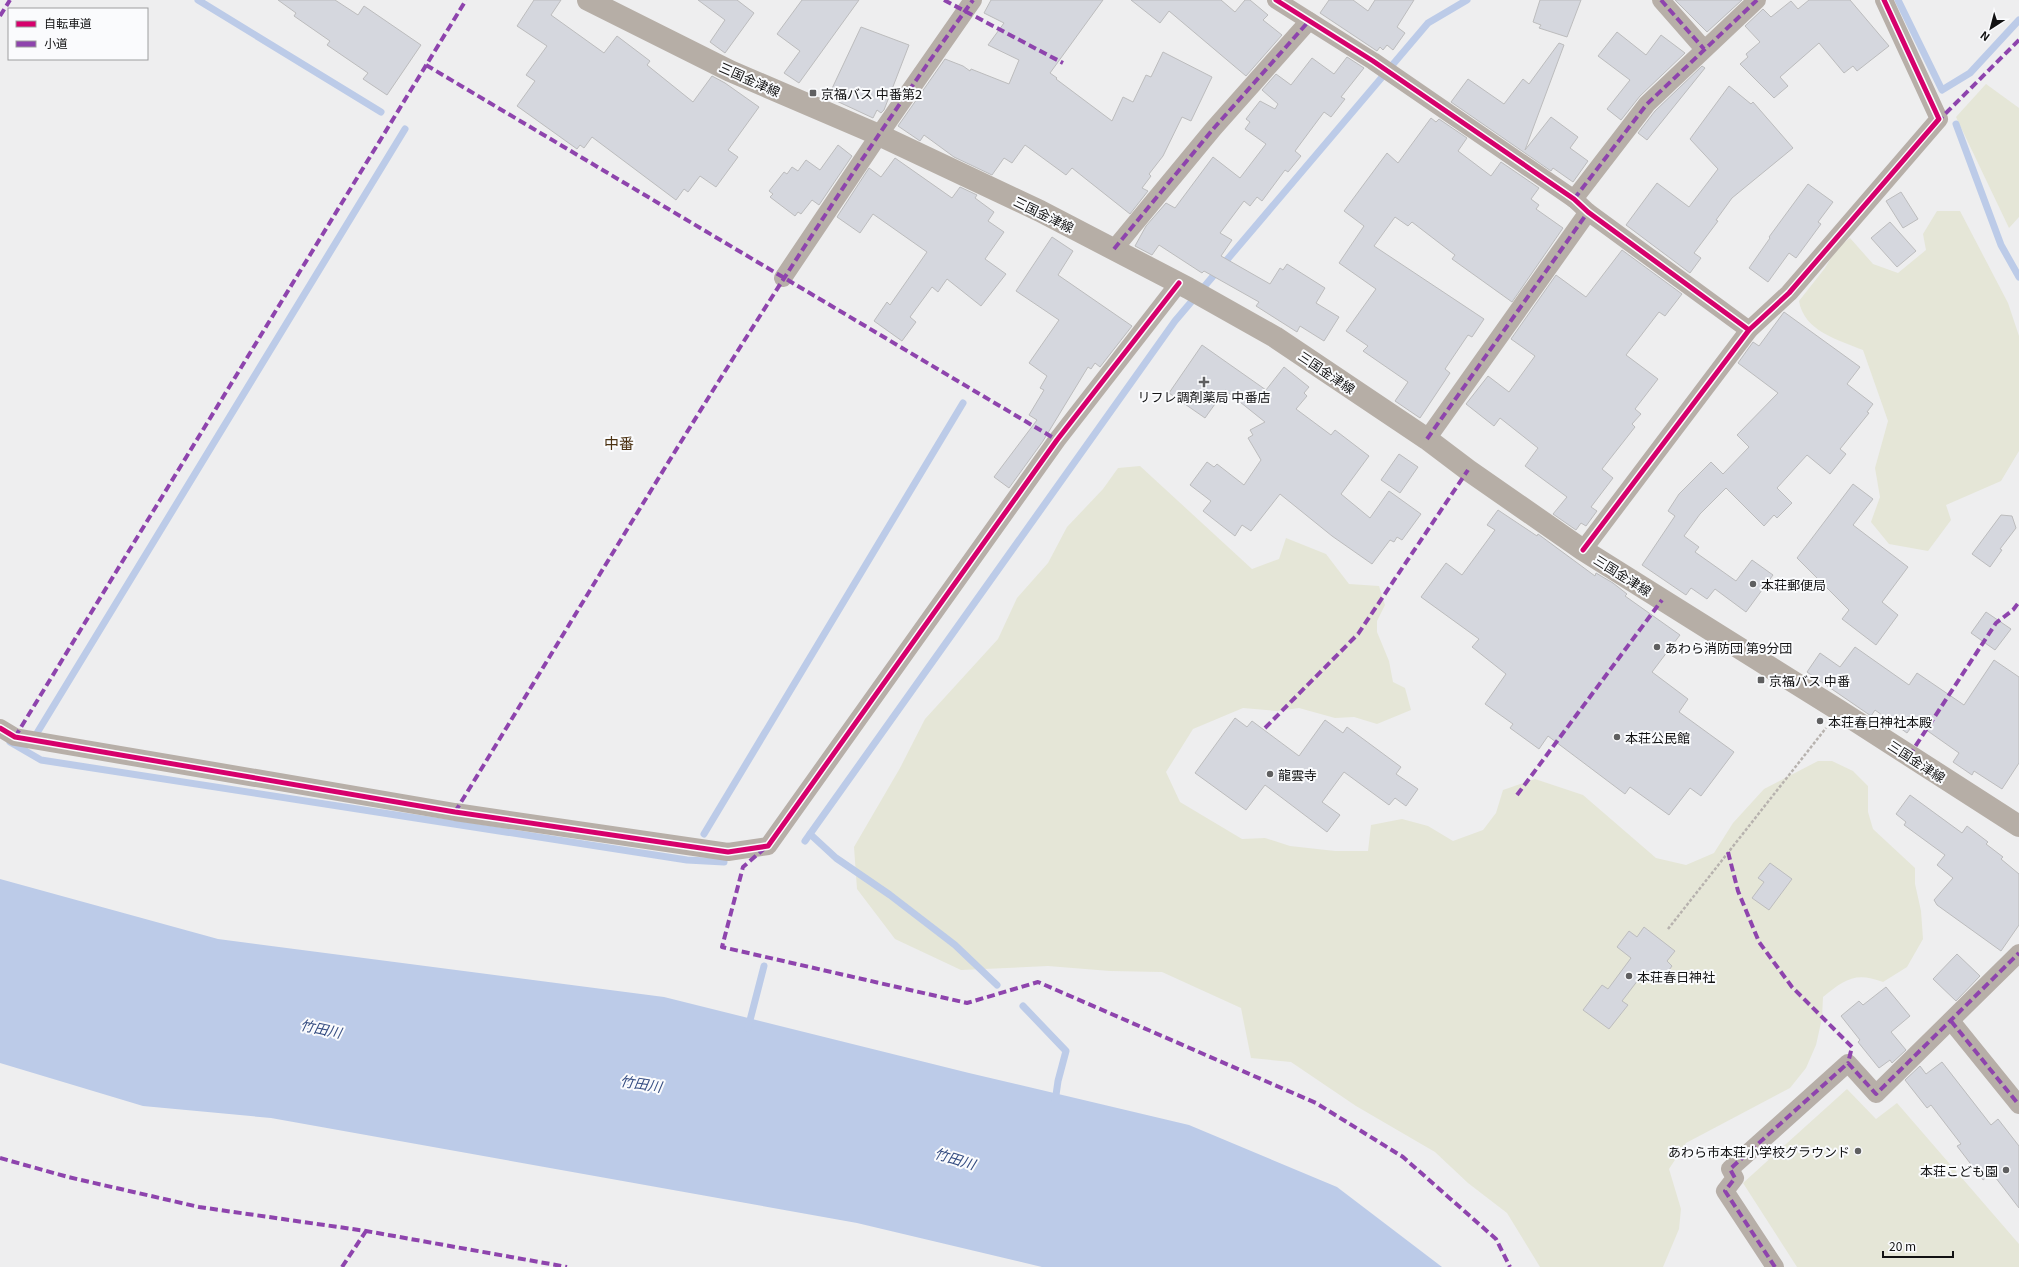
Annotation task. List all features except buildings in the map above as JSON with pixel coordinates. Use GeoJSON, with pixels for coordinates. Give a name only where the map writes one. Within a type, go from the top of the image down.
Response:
{"type":"FeatureCollection","features":[{"type":"Feature","properties":{"kind":"main road","name":"三国金津線"},"geometry":{"type":"LineString","coordinates":[[588,0],[730,71],[879,134],[1114,249],[1274,337],[1427,439],[1468,470],[1583,550],[1840,711],[2019,826]]}},
{"type":"Feature","properties":{"kind":"street"},"geometry":{"type":"LineString","coordinates":[[783,278],[879,134],[973,0]]}},
{"type":"Feature","properties":{"kind":"street"},"geometry":{"type":"LineString","coordinates":[[1276,0],[1365,56],[1574,199],[1588,212],[1749,330]]}},
{"type":"Feature","properties":{"kind":"street"},"geometry":{"type":"LineString","coordinates":[[1661,0],[1704,49]]}},
{"type":"Feature","properties":{"kind":"street"},"geometry":{"type":"LineString","coordinates":[[1574,199],[1647,104],[1757,0]]}},
{"type":"Feature","properties":{"kind":"street"},"geometry":{"type":"LineString","coordinates":[[1583,550],[1749,330],[1789,293],[1939,119],[1884,0]]}},
{"type":"Feature","properties":{"kind":"street"},"geometry":{"type":"LineString","coordinates":[[1114,249],[1214,128],[1309,21]]}},
{"type":"Feature","properties":{"kind":"street"},"geometry":{"type":"LineString","coordinates":[[1427,439],[1588,212]]}},
{"type":"Feature","properties":{"kind":"street"},"geometry":{"type":"LineString","coordinates":[[0,728],[15,737],[455,812],[728,852],[768,846],[1057,440],[1191,290]]}},
{"type":"Feature","properties":{"kind":"street"},"geometry":{"type":"LineString","coordinates":[[1775,1267],[1725,1191],[1735,1178],[1730,1169],[1848,1063],[1876,1094],[1952,1021],[2019,953]]}},
{"type":"Feature","properties":{"kind":"street"},"geometry":{"type":"LineString","coordinates":[[1952,1021],[2019,1106]]}},
{"type":"Feature","properties":{"kind":"path"},"geometry":{"type":"LineString","coordinates":[[1668,928],[1840,711]]}},
{"type":"Feature","properties":{"kind":"shaded area"},"geometry":{"type":"Polygon","coordinates":[[[1986,84],[2019,108],[2019,217],[2009,228],[1956,117],[1986,84]]]}},
{"type":"Feature","properties":{"kind":"shaded area"},"geometry":{"type":"Polygon","coordinates":[[[1937,211],[1960,211],[2008,303],[2019,336],[2019,451],[2001,481],[1946,505],[1951,520],[1928,551],[1889,544],[1871,522],[1880,497],[1875,468],[1888,421],[1863,350],[1833,338],[1815,327],[1802,311],[1799,301],[1825,268],[1837,248],[1850,238],[1873,264],[1898,273],[1926,250],[1923,234],[1937,211]]]}},
{"type":"Feature","properties":{"kind":"shaded area"},"geometry":{"type":"Polygon","coordinates":[[[1140,466],[1252,569],[1279,559],[1286,538],[1326,554],[1349,584],[1379,586],[1385,605],[1377,621],[1377,632],[1389,661],[1393,682],[1405,688],[1411,710],[1377,724],[1354,717],[1335,718],[1299,708],[1277,711],[1243,708],[1193,729],[1166,772],[1180,802],[1242,839],[1265,838],[1290,846],[1335,851],[1368,851],[1371,825],[1402,819],[1428,826],[1453,841],[1483,830],[1496,813],[1503,790],[1535,779],[1583,795],[1656,858],[1686,865],[1714,853],[1733,823],[1764,789],[1818,761],[1832,761],[1853,771],[1868,786],[1868,812],[1873,829],[1915,868],[1915,884],[1921,911],[1923,939],[1907,967],[1883,982],[1865,977],[1857,977],[1837,986],[1823,997],[1822,1018],[1816,1045],[1806,1068],[1790,1088],[1686,1143],[1669,1169],[1681,1209],[1679,1229],[1663,1267],[1540,1267],[1507,1213],[1468,1183],[1435,1152],[1356,1106],[1291,1062],[1251,1058],[1241,1008],[1162,972],[1110,971],[1048,966],[961,970],[895,939],[857,889],[854,847],[900,768],[925,719],[998,639],[1017,598],[1048,563],[1067,527],[1103,489],[1118,468],[1140,466]]]}},
{"type":"Feature","properties":{"kind":"shaded area","name":"あわら市本荘小学校グラウンド"},"geometry":{"type":"Polygon","coordinates":[[[1847,1089],[1876,1119],[1897,1103],[2019,1244],[2019,1267],[1797,1267],[1743,1183],[1847,1089]]]}},
{"type":"Feature","properties":{"kind":"water","name":"竹田川"},"geometry":{"type":"Polygon","coordinates":[[[0,879],[218,939],[664,997],[969,1073],[1189,1125],[1337,1187],[1442,1267],[1042,1267],[857,1223],[271,1118],[143,1106],[0,1063],[0,879]]]}},
{"type":"Feature","properties":{"kind":"waterway"},"geometry":{"type":"LineString","coordinates":[[198,0],[381,112]]}},
{"type":"Feature","properties":{"kind":"waterway"},"geometry":{"type":"LineString","coordinates":[[805,841],[1175,321],[1428,23],[1467,0]]}},
{"type":"Feature","properties":{"kind":"waterway"},"geometry":{"type":"LineString","coordinates":[[1898,0],[1942,90],[1970,73],[2019,20]]}},
{"type":"Feature","properties":{"kind":"waterway"},"geometry":{"type":"LineString","coordinates":[[1956,124],[2001,245],[2019,277]]}},
{"type":"Feature","properties":{"kind":"waterway"},"geometry":{"type":"LineString","coordinates":[[37,733],[405,129]]}},
{"type":"Feature","properties":{"kind":"waterway"},"geometry":{"type":"LineString","coordinates":[[704,834],[963,403]]}},
{"type":"Feature","properties":{"kind":"waterway"},"geometry":{"type":"LineString","coordinates":[[10,742],[41,760],[687,860],[724,862]]}},
{"type":"Feature","properties":{"kind":"waterway"},"geometry":{"type":"LineString","coordinates":[[810,834],[836,858],[890,895],[955,945],[997,985]]}},
{"type":"Feature","properties":{"kind":"waterway"},"geometry":{"type":"LineString","coordinates":[[748,1028],[764,966]]}},
{"type":"Feature","properties":{"kind":"waterway"},"geometry":{"type":"LineString","coordinates":[[1023,1006],[1066,1051],[1058,1081],[1055,1102]]}},
{"type":"Feature","properties":{"kind":"marked path"},"geometry":{"type":"LineString","coordinates":[[0,16],[10,0]]}},
{"type":"Feature","properties":{"kind":"marked path"},"geometry":{"type":"LineString","coordinates":[[15,737],[466,0]]}},
{"type":"Feature","properties":{"kind":"marked path"},"geometry":{"type":"LineString","coordinates":[[944,0],[1063,63]]}},
{"type":"Feature","properties":{"kind":"marked path"},"geometry":{"type":"LineString","coordinates":[[455,812],[643,503],[771,299],[836,198],[973,0]]}},
{"type":"Feature","properties":{"kind":"marked path"},"geometry":{"type":"LineString","coordinates":[[1661,0],[1704,49]]}},
{"type":"Feature","properties":{"kind":"marked path"},"geometry":{"type":"LineString","coordinates":[[1574,199],[1647,104],[1757,0]]}},
{"type":"Feature","properties":{"kind":"marked path"},"geometry":{"type":"LineString","coordinates":[[1114,249],[1214,128],[1309,21]]}},
{"type":"Feature","properties":{"kind":"marked path"},"geometry":{"type":"LineString","coordinates":[[1937,122],[2019,40]]}},
{"type":"Feature","properties":{"kind":"marked path"},"geometry":{"type":"LineString","coordinates":[[426,65],[1057,440]]}},
{"type":"Feature","properties":{"kind":"marked path"},"geometry":{"type":"LineString","coordinates":[[1427,439],[1588,212]]}},
{"type":"Feature","properties":{"kind":"marked path"},"geometry":{"type":"LineString","coordinates":[[1265,728],[1358,634],[1468,470]]}},
{"type":"Feature","properties":{"kind":"marked path"},"geometry":{"type":"LineString","coordinates":[[1517,795],[1662,600]]}},
{"type":"Feature","properties":{"kind":"marked path"},"geometry":{"type":"LineString","coordinates":[[1909,756],[1996,623],[2013,610],[2019,602]]}},
{"type":"Feature","properties":{"kind":"marked path"},"geometry":{"type":"LineString","coordinates":[[765,848],[743,867],[722,947],[967,1003],[1038,982],[1316,1103],[1403,1157],[1496,1239],[1510,1267]]}},
{"type":"Feature","properties":{"kind":"marked path"},"geometry":{"type":"LineString","coordinates":[[1728,852],[1738,891],[1759,942],[1792,987],[1852,1047],[1848,1063]]}},
{"type":"Feature","properties":{"kind":"marked path"},"geometry":{"type":"LineString","coordinates":[[1775,1267],[1725,1191],[1735,1178],[1730,1169],[1848,1063],[1876,1094],[2019,953]]}},
{"type":"Feature","properties":{"kind":"marked path"},"geometry":{"type":"LineString","coordinates":[[1951,1021],[2019,1105]]}},
{"type":"Feature","properties":{"kind":"marked path"},"geometry":{"type":"LineString","coordinates":[[0,1158],[68,1177],[199,1207],[366,1231],[567,1267]]}},
{"type":"Feature","properties":{"kind":"marked path"},"geometry":{"type":"LineString","coordinates":[[342,1267],[366,1231]]}},
{"type":"Feature","properties":{"kind":"cycle path"},"geometry":{"type":"LineString","coordinates":[[1276,0],[1373,61],[1574,199],[1588,212],[1749,330]]}},
{"type":"Feature","properties":{"kind":"cycle path"},"geometry":{"type":"LineString","coordinates":[[1583,550],[1749,330],[1789,293],[1939,119],[1884,0]]}},
{"type":"Feature","properties":{"kind":"cycle path"},"geometry":{"type":"LineString","coordinates":[[0,728],[15,737],[455,812],[728,852],[768,846],[1057,440],[1179,283]]}},
{"type":"Feature","properties":{"kind":"place","name":"京福バス 中番第2"},"geometry":{"type":"Point","coordinates":[813,93]}},
{"type":"Feature","properties":{"kind":"place","name":"リフレ調剤薬局 中番店"},"geometry":{"type":"Point","coordinates":[1204,382]}},
{"type":"Feature","properties":{"kind":"place","name":"本荘郵便局"},"geometry":{"type":"Point","coordinates":[1753,584]}},
{"type":"Feature","properties":{"kind":"place","name":"あわら消防団 第9分団"},"geometry":{"type":"Point","coordinates":[1657,647]}},
{"type":"Feature","properties":{"kind":"place","name":"京福バス 中番"},"geometry":{"type":"Point","coordinates":[1761,680]}},
{"type":"Feature","properties":{"kind":"place","name":"本荘春日神社本殿"},"geometry":{"type":"Point","coordinates":[1820,721]}},
{"type":"Feature","properties":{"kind":"place","name":"本荘公民館"},"geometry":{"type":"Point","coordinates":[1617,737]}},
{"type":"Feature","properties":{"kind":"place","name":"龍雲寺"},"geometry":{"type":"Point","coordinates":[1270,774]}},
{"type":"Feature","properties":{"kind":"place","name":"本荘春日神社"},"geometry":{"type":"Point","coordinates":[1629,976]}},
{"type":"Feature","properties":{"kind":"place","name":"あわら市本荘小学校グラウンド"},"geometry":{"type":"Point","coordinates":[1858,1151]}},
{"type":"Feature","properties":{"kind":"place","name":"本荘こども園"},"geometry":{"type":"Point","coordinates":[2006,1170]}},
{"type":"Feature","properties":{"kind":"district","name":"中番"},"geometry":{"type":"Point","coordinates":[619,442]}}]}
